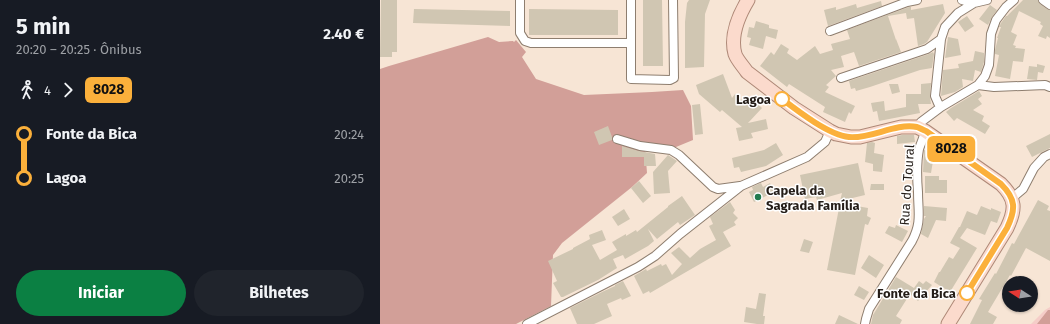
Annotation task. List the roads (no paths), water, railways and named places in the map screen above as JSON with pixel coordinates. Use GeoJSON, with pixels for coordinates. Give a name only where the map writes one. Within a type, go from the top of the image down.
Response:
{"type":"FeatureCollection","features":[{"type":"Feature","properties":{"kind":"main road"},"geometry":{"type":"LineString","coordinates":[[748,0],[742,10],[736,27],[734,40],[736,55],[747,72],[794,108],[830,131],[851,137],[860,137],[902,127],[921,129],[1001,184],[1012,198],[1012,217],[1007,228],[948,324]]}},
{"type":"Feature","properties":{"kind":"street"},"geometry":{"type":"LineString","coordinates":[[520,0],[520,33],[525,41],[531,43],[631,43]]}},
{"type":"Feature","properties":{"kind":"street"},"geometry":{"type":"LineString","coordinates":[[630,0],[631,79],[670,80],[674,78],[673,0]]}},
{"type":"Feature","properties":{"kind":"street"},"geometry":{"type":"LineString","coordinates":[[830,31],[907,2],[917,0]]}},
{"type":"Feature","properties":{"kind":"street"},"geometry":{"type":"LineString","coordinates":[[962,0],[974,3]]}},
{"type":"Feature","properties":{"kind":"street"},"geometry":{"type":"LineString","coordinates":[[941,107],[935,96],[940,39],[945,27],[958,13],[974,3],[987,0]]}},
{"type":"Feature","properties":{"kind":"street"},"geometry":{"type":"LineString","coordinates":[[921,129],[921,122],[941,107],[978,85],[985,76],[989,65],[991,34],[996,20],[1006,7],[1014,0]]}},
{"type":"Feature","properties":{"kind":"street"},"geometry":{"type":"LineString","coordinates":[[1043,0],[1050,4]]}},
{"type":"Feature","properties":{"kind":"street"},"geometry":{"type":"LineString","coordinates":[[842,78],[927,49],[940,39]]}},
{"type":"Feature","properties":{"kind":"street"},"geometry":{"type":"LineString","coordinates":[[978,85],[994,87],[1050,87]]}},
{"type":"Feature","properties":{"kind":"street","name":"Rua do Toural"},"geometry":{"type":"LineString","coordinates":[[865,324],[869,309],[917,232],[919,223],[918,192],[921,129]]}},
{"type":"Feature","properties":{"kind":"street"},"geometry":{"type":"LineString","coordinates":[[527,324],[541,321],[638,267],[655,256],[680,234],[741,186],[807,157],[825,142],[830,131]]}},
{"type":"Feature","properties":{"kind":"street"},"geometry":{"type":"LineString","coordinates":[[617,140],[640,146],[671,150],[679,155],[713,187],[718,189],[741,186]]}},
{"type":"Feature","properties":{"kind":"street"},"geometry":{"type":"LineString","coordinates":[[1012,198],[1023,189],[1034,168],[1044,157],[1050,154]]}},
{"type":"Feature","properties":{"kind":"place","name":"Lagoa"},"geometry":{"type":"Point","coordinates":[782,99]}},
{"type":"Feature","properties":{"kind":"place","name":"Capela da Sagrada Família"},"geometry":{"type":"Point","coordinates":[758,197]}},
{"type":"Feature","properties":{"kind":"place","name":"Fonte da Bica"},"geometry":{"type":"Point","coordinates":[967,293]}}]}
